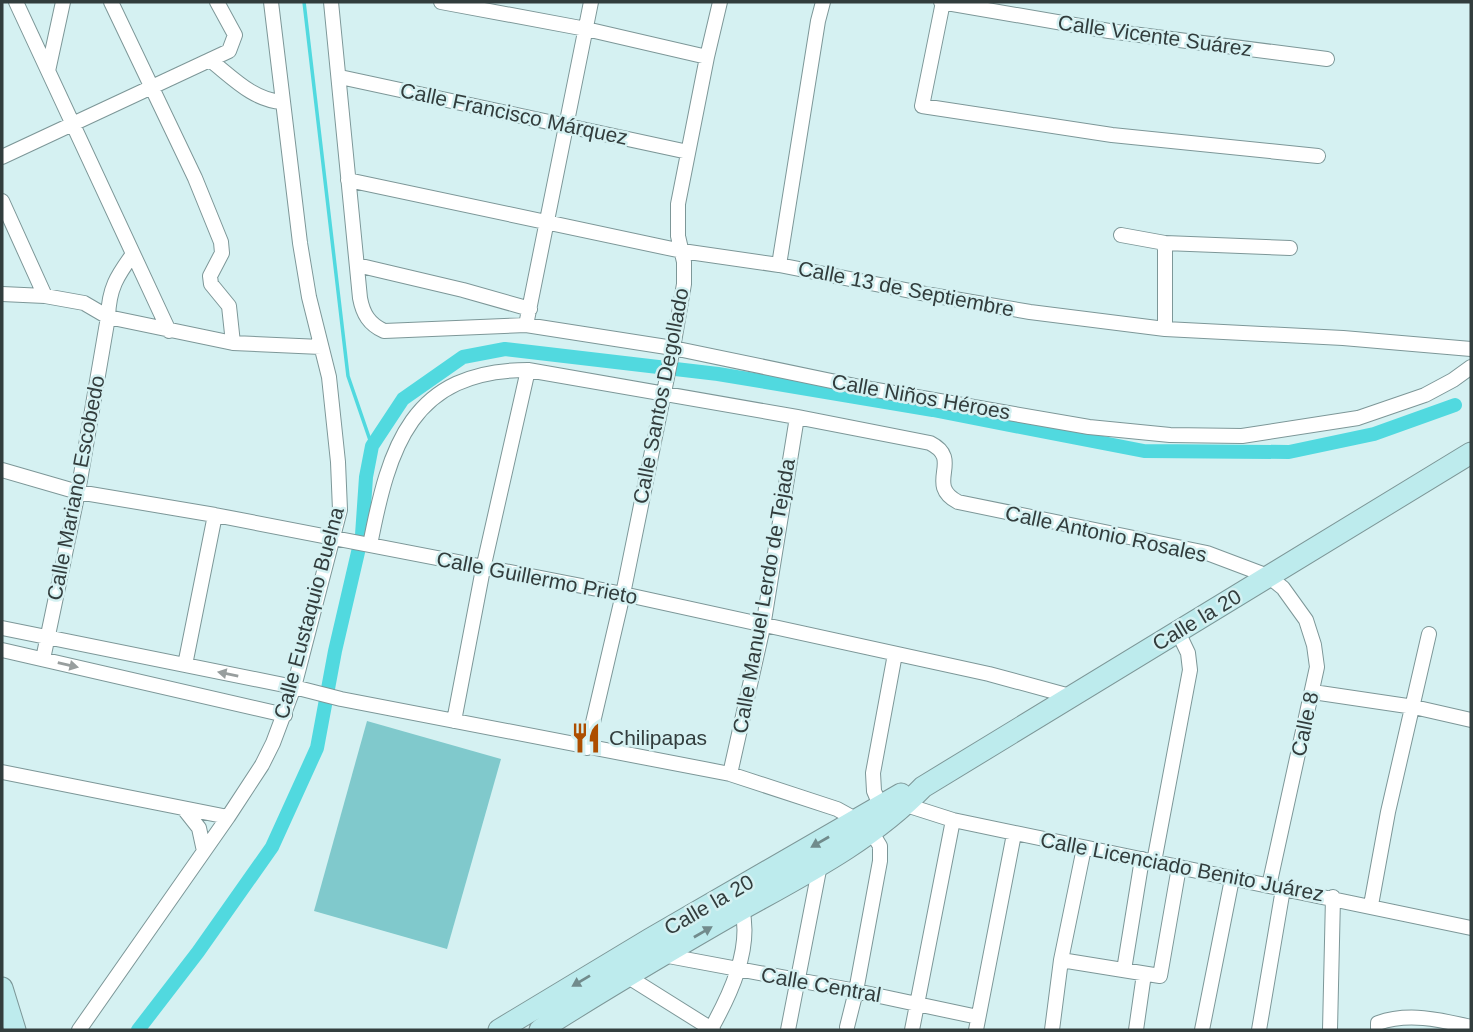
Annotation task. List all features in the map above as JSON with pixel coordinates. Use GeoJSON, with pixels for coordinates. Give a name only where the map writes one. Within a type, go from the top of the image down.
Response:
{"type":"FeatureCollection","features":[{"type":"Feature","properties":{"kind":"street"},"geometry":{"type":"LineString","coordinates":[[16,2],[169,331]]}},
{"type":"Feature","properties":{"kind":"street"},"geometry":{"type":"LineString","coordinates":[[48,71],[64,2]]}},
{"type":"Feature","properties":{"kind":"street"},"geometry":{"type":"LineString","coordinates":[[111,2],[195,178],[221,242],[222,253],[210,276],[211,284],[229,306],[233,343]]}},
{"type":"Feature","properties":{"kind":"street"},"geometry":{"type":"LineString","coordinates":[[2,157],[153,89],[229,51],[235,35],[217,2]]}},
{"type":"Feature","properties":{"kind":"street","name":"Calle Eustaquio Buelna"},"geometry":{"type":"LineString","coordinates":[[79,1030],[262,765],[299,689],[335,539],[340,510],[329,377],[309,297],[300,243],[271,2]]}},
{"type":"Feature","properties":{"kind":"street"},"geometry":{"type":"LineString","coordinates":[[331,2],[357,265],[530,309]]}},
{"type":"Feature","properties":{"kind":"street"},"geometry":{"type":"LineString","coordinates":[[441,2],[586,29],[707,57]]}},
{"type":"Feature","properties":{"kind":"street"},"geometry":{"type":"LineString","coordinates":[[526,325],[591,2]]}},
{"type":"Feature","properties":{"kind":"street","name":"Calle Santos Degollado"},"geometry":{"type":"LineString","coordinates":[[587,748],[623,594],[672,353],[684,284],[677,220],[688,152],[720,2]]}},
{"type":"Feature","properties":{"kind":"street"},"geometry":{"type":"LineString","coordinates":[[779,265],[823,2]]}},
{"type":"Feature","properties":{"kind":"street"},"geometry":{"type":"LineString","coordinates":[[943,2],[922,106],[1112,135],[1318,156]]}},
{"type":"Feature","properties":{"kind":"street","name":"Calle Vicente Suárez"},"geometry":{"type":"LineString","coordinates":[[943,2],[1109,31],[1327,60]]}},
{"type":"Feature","properties":{"kind":"street"},"geometry":{"type":"LineString","coordinates":[[211,60],[249,91],[267,101],[282,103]]}},
{"type":"Feature","properties":{"kind":"street","name":"Calle Francisco Márquez"},"geometry":{"type":"LineString","coordinates":[[340,77],[688,152]]}},
{"type":"Feature","properties":{"kind":"street","name":"Calle 13 de Septiembre"},"geometry":{"type":"LineString","coordinates":[[348,180],[682,251],[779,265],[1030,312],[1165,329],[1343,338],[1471,349]]}},
{"type":"Feature","properties":{"kind":"street"},"geometry":{"type":"LineString","coordinates":[[2,201],[45,296]]}},
{"type":"Feature","properties":{"kind":"street"},"geometry":{"type":"LineString","coordinates":[[1121,235],[1165,243],[1290,248]]}},
{"type":"Feature","properties":{"kind":"street"},"geometry":{"type":"LineString","coordinates":[[1165,243],[1165,329]]}},
{"type":"Feature","properties":{"kind":"street","name":"Calle Mariano Escobedo"},"geometry":{"type":"LineString","coordinates":[[43,659],[78,492],[108,317],[109,296],[117,276],[133,254]]}},
{"type":"Feature","properties":{"kind":"street","name":"Calle Niños Héroes"},"geometry":{"type":"LineString","coordinates":[[357,265],[360,298],[366,316],[374,326],[384,331],[526,325],[1063,422],[1170,435],[1242,436],[1353,419],[1424,395],[1471,367]]}},
{"type":"Feature","properties":{"kind":"street"},"geometry":{"type":"LineString","coordinates":[[2,294],[45,296],[84,303],[108,317],[233,343],[321,347]]}},
{"type":"Feature","properties":{"kind":"street"},"geometry":{"type":"LineString","coordinates":[[368,545],[380,491],[401,436],[429,402],[469,378],[503,370],[528,370],[663,391],[797,417]]}},
{"type":"Feature","properties":{"kind":"street"},"geometry":{"type":"LineString","coordinates":[[454,721],[483,569],[528,370]]}},
{"type":"Feature","properties":{"kind":"street","name":"Calle Antonio Rosales"},"geometry":{"type":"LineString","coordinates":[[797,417],[930,443],[943,452],[944,493],[968,506],[1208,553],[1269,576]]}},
{"type":"Feature","properties":{"kind":"street","name":"Calle Manuel Lerdo de Tejada"},"geometry":{"type":"LineString","coordinates":[[730,774],[763,627],[797,417]]}},
{"type":"Feature","properties":{"kind":"street","name":"Calle la 20"},"geometry":{"type":"LineString","coordinates":[[506,1028],[607,965],[874,819],[1070,696],[1471,453]]}},
{"type":"Feature","properties":{"kind":"street","name":"Calle Guillermo Prieto"},"geometry":{"type":"LineString","coordinates":[[2,470],[78,492],[215,515],[623,594],[763,627],[989,674],[1070,696]]}},
{"type":"Feature","properties":{"kind":"street"},"geometry":{"type":"LineString","coordinates":[[185,665],[215,515]]}},
{"type":"Feature","properties":{"kind":"street","name":"Calle 8"},"geometry":{"type":"LineString","coordinates":[[1259,1030],[1276,887],[1317,667],[1306,620],[1283,588],[1269,576]]}},
{"type":"Feature","properties":{"kind":"street"},"geometry":{"type":"LineString","coordinates":[[2,628],[336,698],[730,774],[874,819]]}},
{"type":"Feature","properties":{"kind":"street"},"geometry":{"type":"LineString","coordinates":[[1124,971],[1184,713],[1190,670],[1188,653],[1178,632]]}},
{"type":"Feature","properties":{"kind":"street"},"geometry":{"type":"LineString","coordinates":[[1371,905],[1388,812],[1429,635]]}},
{"type":"Feature","properties":{"kind":"street"},"geometry":{"type":"LineString","coordinates":[[2,650],[285,715]]}},
{"type":"Feature","properties":{"kind":"street"},"geometry":{"type":"LineString","coordinates":[[847,1027],[880,861],[880,846],[874,819],[873,774],[895,654]]}},
{"type":"Feature","properties":{"kind":"street"},"geometry":{"type":"LineString","coordinates":[[1312,692],[1414,707],[1471,720]]}},
{"type":"Feature","properties":{"kind":"street"},"geometry":{"type":"LineString","coordinates":[[2,772],[228,817]]}},
{"type":"Feature","properties":{"kind":"street","name":"Calle Licenciado Benito Juárez"},"geometry":{"type":"LineString","coordinates":[[902,800],[953,820],[1014,834],[1471,925]]}},
{"type":"Feature","properties":{"kind":"street"},"geometry":{"type":"LineString","coordinates":[[184,809],[199,828],[204,851]]}},
{"type":"Feature","properties":{"kind":"street","name":"Calle la 20"},"geometry":{"type":"LineString","coordinates":[[540,1030],[627,976],[820,865],[874,819]]}},
{"type":"Feature","properties":{"kind":"street"},"geometry":{"type":"LineString","coordinates":[[912,1030],[953,820]]}},
{"type":"Feature","properties":{"kind":"street"},"geometry":{"type":"LineString","coordinates":[[977,1024],[1014,834]]}},
{"type":"Feature","properties":{"kind":"street"},"geometry":{"type":"LineString","coordinates":[[1052,1030],[1061,960],[1084,848]]}},
{"type":"Feature","properties":{"kind":"street"},"geometry":{"type":"LineString","coordinates":[[788,1030],[820,865]]}},
{"type":"Feature","properties":{"kind":"street"},"geometry":{"type":"LineString","coordinates":[[1061,960],[1160,976],[1179,867]]}},
{"type":"Feature","properties":{"kind":"street"},"geometry":{"type":"LineString","coordinates":[[1202,1030],[1232,879]]}},
{"type":"Feature","properties":{"kind":"street"},"geometry":{"type":"LineString","coordinates":[[1330,1030],[1333,897]]}},
{"type":"Feature","properties":{"kind":"street"},"geometry":{"type":"LineString","coordinates":[[607,965],[712,1030],[726,1003],[738,970],[746,923],[743,909]]}},
{"type":"Feature","properties":{"kind":"street","name":"Calle Central"},"geometry":{"type":"LineString","coordinates":[[663,955],[917,1003],[977,1024]]}},
{"type":"Feature","properties":{"kind":"street"},"geometry":{"type":"LineString","coordinates":[[1136,1030],[1144,974]]}},
{"type":"Feature","properties":{"kind":"street"},"geometry":{"type":"LineString","coordinates":[[2,988],[15,1030]]}},
{"type":"Feature","properties":{"kind":"street"},"geometry":{"type":"LineString","coordinates":[[1378,1027],[1392,1018],[1413,1017],[1471,1027]]}},
{"type":"Feature","properties":{"kind":"shaded area"},"geometry":{"type":"Polygon","coordinates":[[[367,721],[501,759],[447,949],[314,911],[367,721]]]}},
{"type":"Feature","properties":{"kind":"waterway"},"geometry":{"type":"LineString","coordinates":[[304,2],[348,376],[372,446]]}},
{"type":"Feature","properties":{"kind":"waterway"},"geometry":{"type":"LineString","coordinates":[[138,1030],[198,952],[272,847],[317,748],[335,651],[362,535],[366,477],[372,446],[403,399],[463,357],[505,349],[718,374],[933,410],[1144,451],[1289,452],[1374,434],[1455,405]]}},
{"type":"Feature","properties":{"kind":"place","name":"Chilipapas"},"geometry":{"type":"Point","coordinates":[586,738]}}]}
